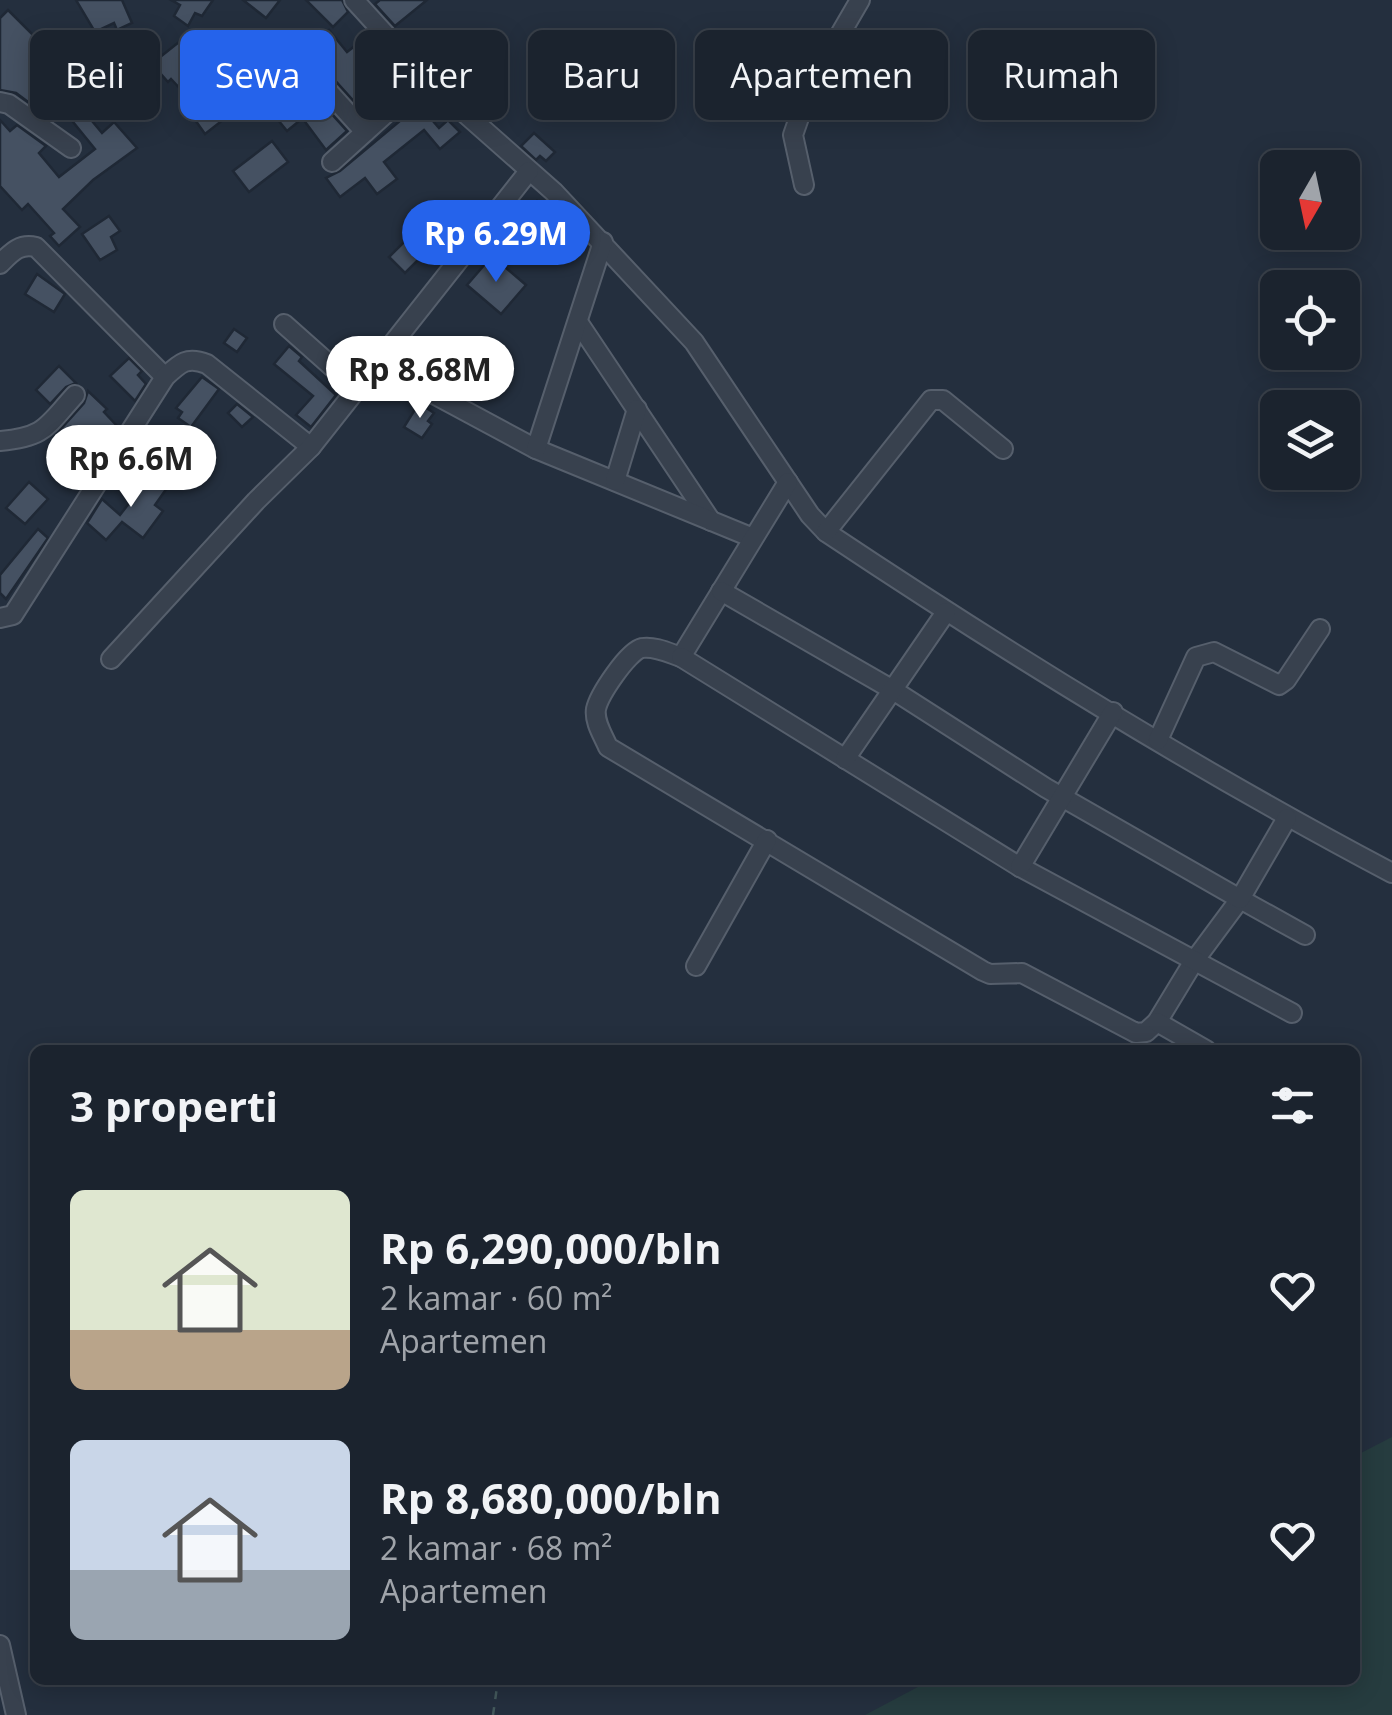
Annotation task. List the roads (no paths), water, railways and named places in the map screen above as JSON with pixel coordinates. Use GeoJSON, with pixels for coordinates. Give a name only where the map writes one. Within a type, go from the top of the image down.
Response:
{"type":"FeatureCollection","features":[{"type":"Feature","properties":{"kind":"street"},"geometry":{"type":"LineString","coordinates":[[354,0],[381,30]]}},
{"type":"Feature","properties":{"kind":"street"},"geometry":{"type":"LineString","coordinates":[[804,185],[793,134],[810,86],[860,0]]}},
{"type":"Feature","properties":{"kind":"street"},"geometry":{"type":"LineString","coordinates":[[335,99],[365,132]]}},
{"type":"Feature","properties":{"kind":"street"},"geometry":{"type":"LineString","coordinates":[[0,102],[10,104],[71,148]]}},
{"type":"Feature","properties":{"kind":"street"},"geometry":{"type":"LineString","coordinates":[[332,162],[378,120]]}},
{"type":"Feature","properties":{"kind":"street"},"geometry":{"type":"LineString","coordinates":[[471,120],[604,242],[694,342],[826,532],[946,612],[1287,818],[1392,873]]}},
{"type":"Feature","properties":{"kind":"street"},"geometry":{"type":"LineString","coordinates":[[112,659],[271,485],[311,447],[528,170]]}},
{"type":"Feature","properties":{"kind":"street"},"geometry":{"type":"LineString","coordinates":[[536,449],[604,242]]}},
{"type":"Feature","properties":{"kind":"street"},"geometry":{"type":"LineString","coordinates":[[0,264],[24,245],[36,247],[165,377]]}},
{"type":"Feature","properties":{"kind":"street"},"geometry":{"type":"LineString","coordinates":[[578,322],[711,521]]}},
{"type":"Feature","properties":{"kind":"street"},"geometry":{"type":"LineString","coordinates":[[284,324],[356,388]]}},
{"type":"Feature","properties":{"kind":"street"},"geometry":{"type":"LineString","coordinates":[[0,618],[14,615],[165,377],[185,360],[207,364],[311,447]]}},
{"type":"Feature","properties":{"kind":"street"},"geometry":{"type":"LineString","coordinates":[[376,364],[536,449],[753,538]]}},
{"type":"Feature","properties":{"kind":"street"},"geometry":{"type":"LineString","coordinates":[[0,441],[31,438],[75,395]]}},
{"type":"Feature","properties":{"kind":"street"},"geometry":{"type":"LineString","coordinates":[[826,532],[931,400],[943,400],[1002,449]]}},
{"type":"Feature","properties":{"kind":"street"},"geometry":{"type":"LineString","coordinates":[[615,481],[636,409]]}},
{"type":"Feature","properties":{"kind":"street"},"geometry":{"type":"LineString","coordinates":[[681,657],[788,482]]}},
{"type":"Feature","properties":{"kind":"street"},"geometry":{"type":"LineString","coordinates":[[721,591],[893,690],[1062,796],[1305,935]]}},
{"type":"Feature","properties":{"kind":"street"},"geometry":{"type":"LineString","coordinates":[[845,759],[946,612]]}},
{"type":"Feature","properties":{"kind":"street"},"geometry":{"type":"LineString","coordinates":[[1158,740],[1196,657],[1214,652],[1279,685],[1320,629]]}},
{"type":"Feature","properties":{"kind":"street"},"geometry":{"type":"LineString","coordinates":[[1287,818],[1240,899],[1194,962],[1157,1022],[1146,1032],[1136,1033],[1022,973],[983,971],[608,746],[596,722],[596,707],[626,658],[637,649],[649,648],[681,657],[1020,867],[1194,962],[1292,1013]]}},
{"type":"Feature","properties":{"kind":"street"},"geometry":{"type":"LineString","coordinates":[[1020,867],[1113,712]]}},
{"type":"Feature","properties":{"kind":"street"},"geometry":{"type":"LineString","coordinates":[[696,966],[767,840]]}},
{"type":"Feature","properties":{"kind":"street"},"geometry":{"type":"LineString","coordinates":[[1157,1022],[1197,1045]]}},
{"type":"Feature","properties":{"kind":"street"},"geometry":{"type":"LineString","coordinates":[[0,1646],[16,1715]]}}]}
